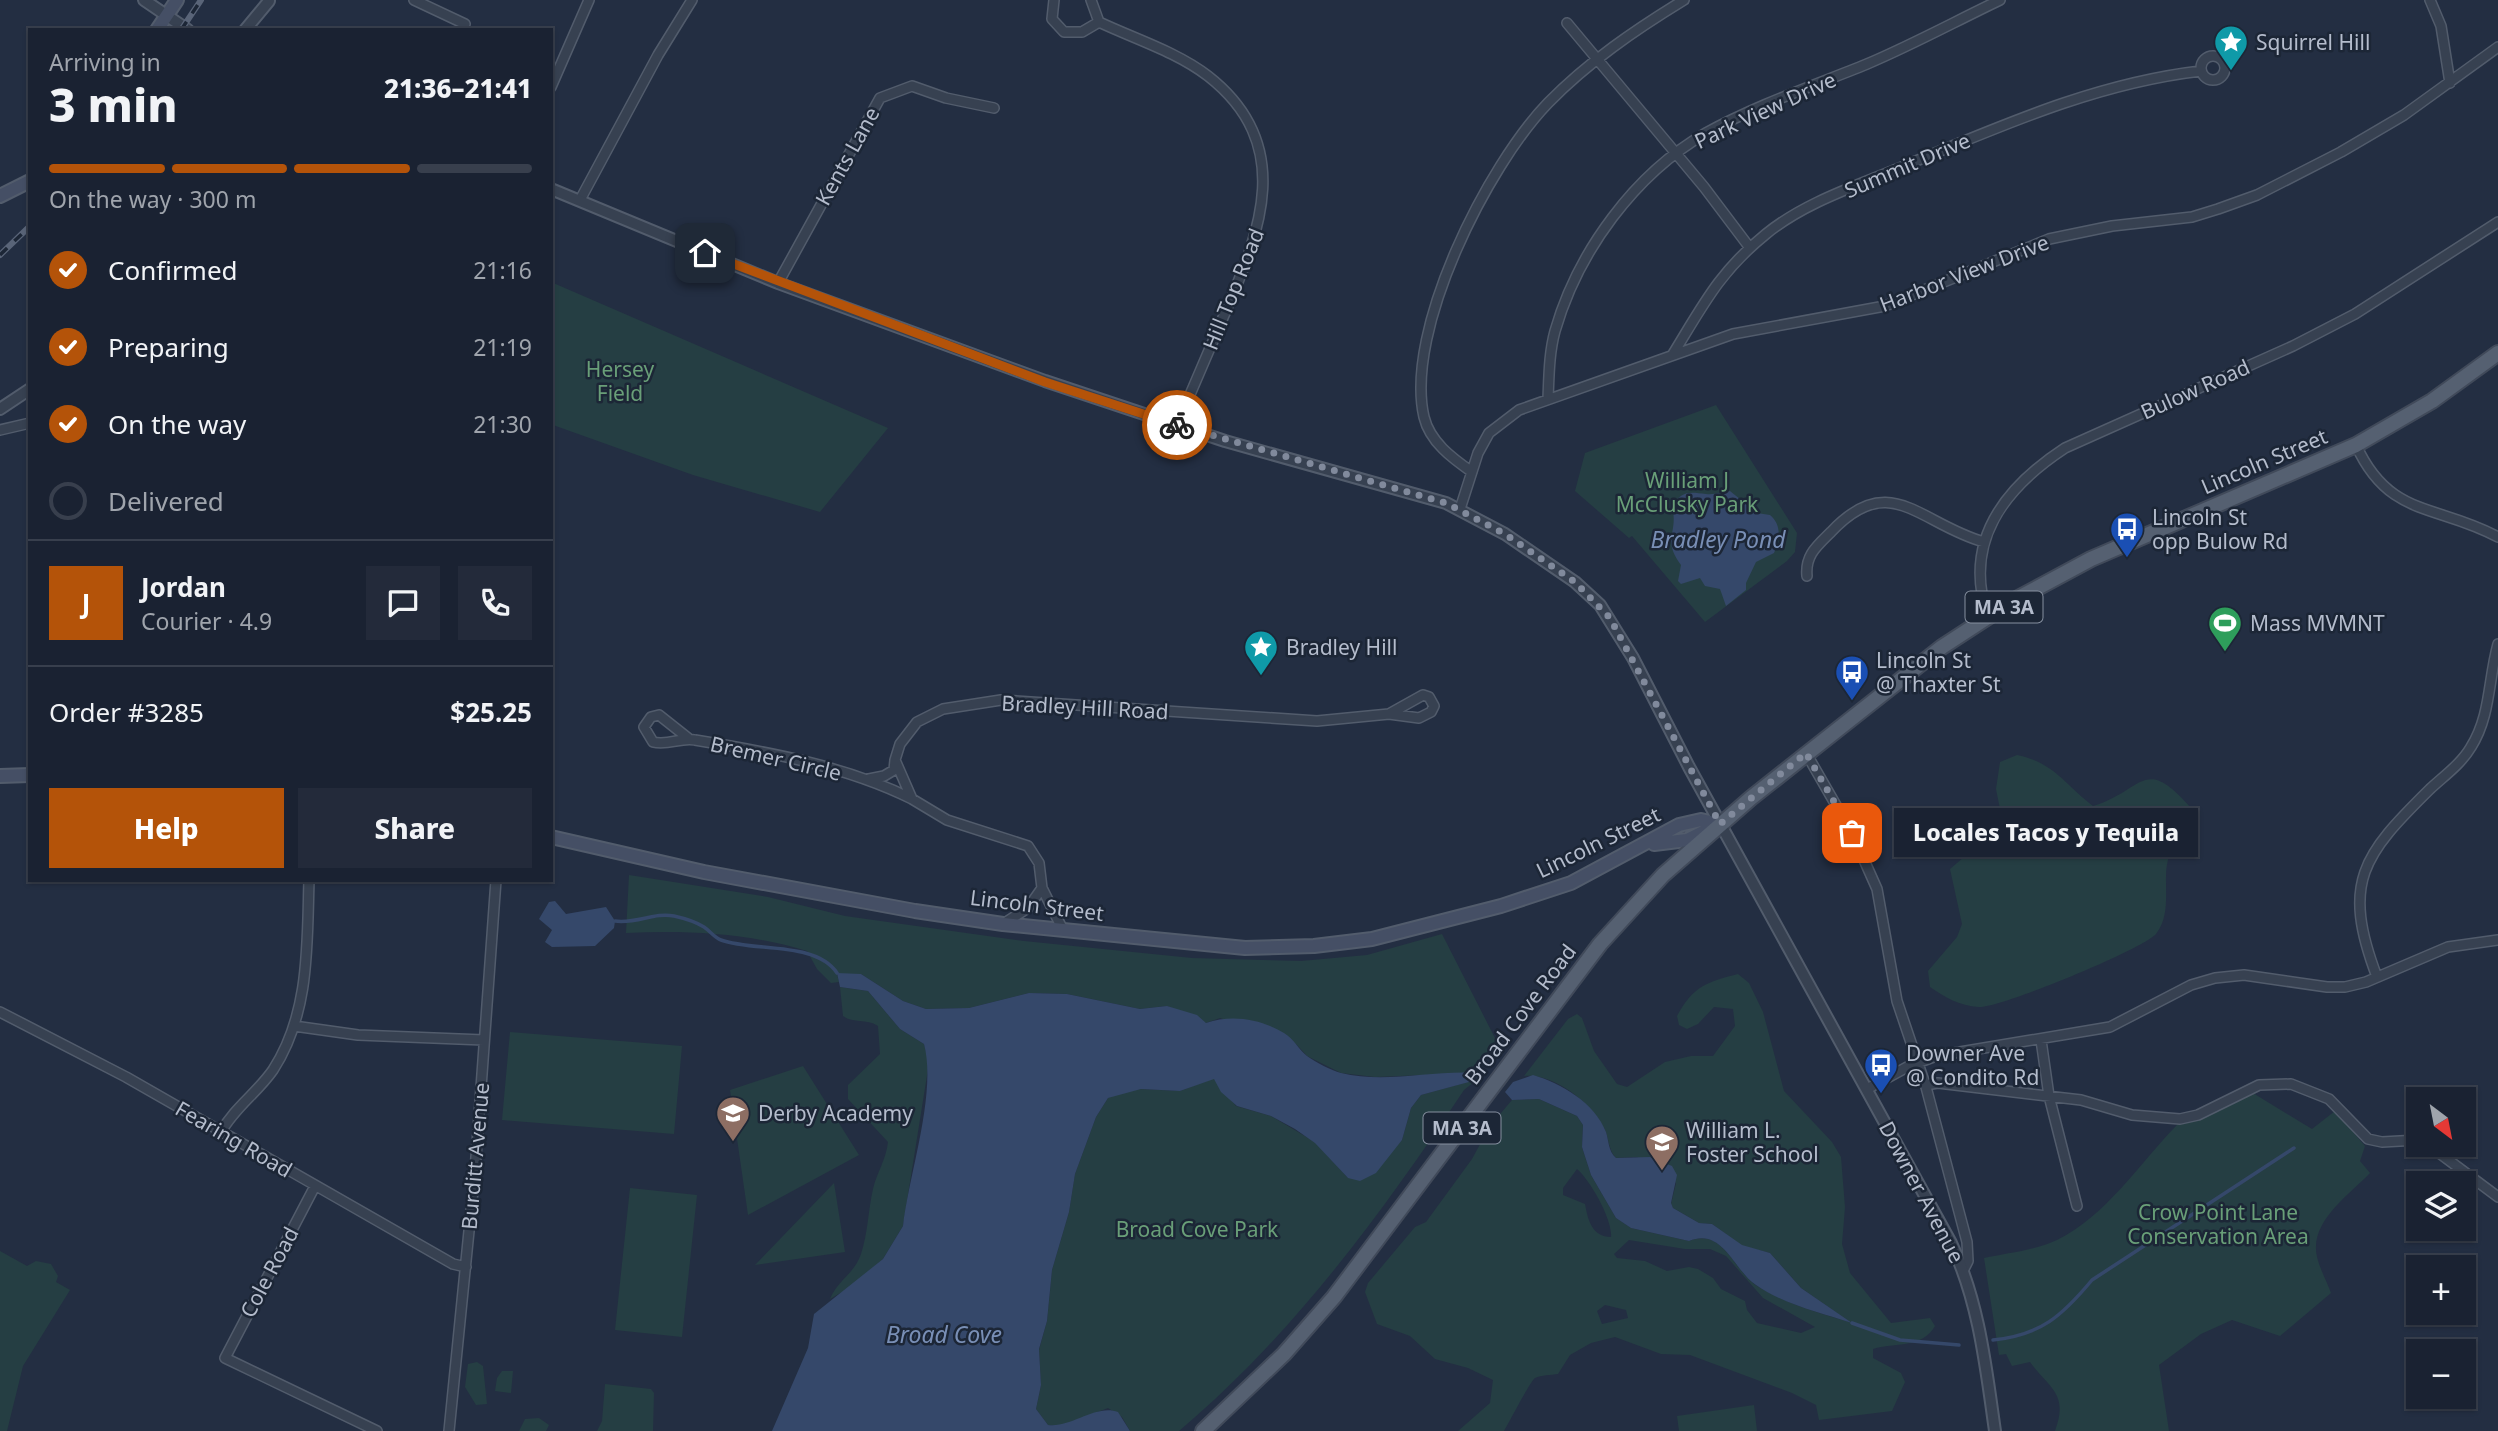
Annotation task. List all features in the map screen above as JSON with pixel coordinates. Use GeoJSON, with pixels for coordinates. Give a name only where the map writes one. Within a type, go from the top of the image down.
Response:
{"type":"FeatureCollection","features":[{"type":"Feature","properties":{"kind":"main road"},"geometry":{"type":"LineString","coordinates":[[158,28],[177,0]]}},
{"type":"Feature","properties":{"kind":"main road"},"geometry":{"type":"LineString","coordinates":[[0,197],[28,182]]}},
{"type":"Feature","properties":{"kind":"main road","name":"Lincoln Street"},"geometry":{"type":"LineString","coordinates":[[553,837],[704,872],[1003,924],[1245,948],[1341,943],[1398,933],[1536,896],[1571,883],[1679,825],[1701,820],[1720,824],[1942,647],[1988,617],[2091,559],[2356,444],[2432,401],[2498,353]]}},
{"type":"Feature","properties":{"kind":"main road"},"geometry":{"type":"LineString","coordinates":[[0,776],[28,775]]}},
{"type":"Feature","properties":{"kind":"main road","name":"Broad Cove Road"},"geometry":{"type":"LineString","coordinates":[[1203,1431],[1284,1354],[1334,1297],[1600,944],[1663,875],[1720,824]]}},
{"type":"Feature","properties":{"kind":"street"},"geometry":{"type":"LineString","coordinates":[[144,0],[185,28]]}},
{"type":"Feature","properties":{"kind":"street"},"geometry":{"type":"LineString","coordinates":[[414,0],[465,24]]}},
{"type":"Feature","properties":{"kind":"street"},"geometry":{"type":"LineString","coordinates":[[553,82],[589,0]]}},
{"type":"Feature","properties":{"kind":"street"},"geometry":{"type":"LineString","coordinates":[[580,200],[658,55],[692,0]]}},
{"type":"Feature","properties":{"kind":"street"},"geometry":{"type":"LineString","coordinates":[[1054,0],[1052,19],[1063,32],[1082,32],[1099,22],[1091,0]]}},
{"type":"Feature","properties":{"kind":"street"},"geometry":{"type":"LineString","coordinates":[[1472,472],[1440,446],[1424,418],[1421,373],[1440,292],[1474,210],[1505,157],[1546,104],[1596,60],[1684,0]]}},
{"type":"Feature","properties":{"kind":"street","name":"Park View Drive"},"geometry":{"type":"LineString","coordinates":[[1548,399],[1555,331],[1577,278],[1605,229],[1648,176],[1675,154],[1740,116],[1931,35],[2000,0]]}},
{"type":"Feature","properties":{"kind":"street"},"geometry":{"type":"LineString","coordinates":[[2430,0],[2441,26],[2450,83]]}},
{"type":"Feature","properties":{"kind":"street"},"geometry":{"type":"LineString","coordinates":[[247,28],[269,1]]}},
{"type":"Feature","properties":{"kind":"street"},"geometry":{"type":"LineString","coordinates":[[261,28],[269,1]]}},
{"type":"Feature","properties":{"kind":"street","name":"Hill Top Road"},"geometry":{"type":"LineString","coordinates":[[1099,22],[1190,64],[1224,90],[1251,129],[1263,173],[1262,212],[1250,257],[1177,425]]}},
{"type":"Feature","properties":{"kind":"street"},"geometry":{"type":"LineString","coordinates":[[1567,23],[1751,248]]}},
{"type":"Feature","properties":{"kind":"street","name":"Harbor View Drive"},"geometry":{"type":"LineString","coordinates":[[1460,509],[1478,453],[1500,422],[1520,410],[1733,334],[1885,306],[2049,239],[2112,226],[2192,217],[2257,195],[2341,152],[2450,83],[2498,47]]}},
{"type":"Feature","properties":{"kind":"street","name":"Summit Drive"},"geometry":{"type":"LineString","coordinates":[[1673,354],[1715,283],[1751,248],[1791,218],[1851,188],[2017,119],[2104,88],[2201,71]]}},
{"type":"Feature","properties":{"kind":"street","name":"Kents Lane"},"geometry":{"type":"LineString","coordinates":[[778,283],[880,98],[912,86],[946,98],[994,108]]}},
{"type":"Feature","properties":{"kind":"street","name":"Downer Avenue"},"geometry":{"type":"LineString","coordinates":[[553,190],[778,283],[1045,382],[1177,425],[1417,493],[1460,509],[1546,562],[1600,605],[1633,658],[1963,1271],[1978,1326],[1995,1431]]}},
{"type":"Feature","properties":{"kind":"street","name":"Bulow Road"},"geometry":{"type":"LineString","coordinates":[[1988,617],[1979,581],[1984,542],[2004,503],[2025,478],[2065,448],[2293,346],[2342,320],[2406,283],[2498,222]]}},
{"type":"Feature","properties":{"kind":"street"},"geometry":{"type":"LineString","coordinates":[[0,409],[28,390]]}},
{"type":"Feature","properties":{"kind":"street"},"geometry":{"type":"LineString","coordinates":[[0,430],[28,423]]}},
{"type":"Feature","properties":{"kind":"street"},"geometry":{"type":"LineString","coordinates":[[2356,444],[2376,480],[2396,497],[2424,510],[2479,527],[2498,537]]}},
{"type":"Feature","properties":{"kind":"street"},"geometry":{"type":"LineString","coordinates":[[1807,576],[1806,565],[1811,553],[1852,512],[1873,502],[1895,503],[1984,542]]}},
{"type":"Feature","properties":{"kind":"street"},"geometry":{"type":"LineString","coordinates":[[2378,976],[2361,919],[2363,875],[2384,835],[2470,749],[2485,721],[2498,645]]}},
{"type":"Feature","properties":{"kind":"street","name":"Bradley Hill Road"},"geometry":{"type":"LineString","coordinates":[[895,760],[907,732],[924,718],[951,707],[991,701],[1293,720],[1390,714]]}},
{"type":"Feature","properties":{"kind":"street","name":"Bremer Circle"},"geometry":{"type":"LineString","coordinates":[[688,738],[659,715],[651,717],[644,727],[653,742],[661,744],[688,738],[759,752],[864,779],[912,799]]}},
{"type":"Feature","properties":{"kind":"street"},"geometry":{"type":"LineString","coordinates":[[1806,753],[1852,833],[1875,882],[1892,981],[1925,1085],[1967,1242],[1968,1261],[1963,1271]]}},
{"type":"Feature","properties":{"kind":"street"},"geometry":{"type":"LineString","coordinates":[[895,760],[912,799],[947,820],[1028,846],[1039,863],[1042,888],[1063,930]]}},
{"type":"Feature","properties":{"kind":"street","name":"Bremer Circle"},"geometry":{"type":"LineString","coordinates":[[864,779],[884,776],[894,770],[895,760]]}},
{"type":"Feature","properties":{"kind":"street"},"geometry":{"type":"LineString","coordinates":[[221,1132],[232,1111],[264,1081],[274,1067],[294,1026],[303,989],[308,947],[309,882]]}},
{"type":"Feature","properties":{"kind":"street","name":"Burditt Avenue"},"geometry":{"type":"LineString","coordinates":[[449,1431],[466,1267],[496,882]]}},
{"type":"Feature","properties":{"kind":"street"},"geometry":{"type":"LineString","coordinates":[[1003,924],[1028,908],[1042,888]]}},
{"type":"Feature","properties":{"kind":"street"},"geometry":{"type":"LineString","coordinates":[[1867,1089],[1917,1062],[1953,1052],[2110,1027],[2191,985],[2215,978],[2244,975],[2327,988],[2345,987],[2448,947],[2498,940]]}},
{"type":"Feature","properties":{"kind":"street","name":"Fearing Road"},"geometry":{"type":"LineString","coordinates":[[0,1013],[126,1077],[453,1264],[466,1267]]}},
{"type":"Feature","properties":{"kind":"street"},"geometry":{"type":"LineString","coordinates":[[294,1026],[358,1035],[484,1040]]}},
{"type":"Feature","properties":{"kind":"street"},"geometry":{"type":"LineString","coordinates":[[2041,1040],[2049,1096],[2077,1206]]}},
{"type":"Feature","properties":{"kind":"street"},"geometry":{"type":"LineString","coordinates":[[1925,1085],[1938,1083],[2049,1096],[2089,1102],[2132,1115],[2180,1119],[2198,1115],[2259,1085],[2291,1084],[2329,1099],[2368,1139],[2382,1142],[2406,1141]]}},
{"type":"Feature","properties":{"kind":"street"},"geometry":{"type":"LineString","coordinates":[[2444,1157],[2498,1197]]}},
{"type":"Feature","properties":{"kind":"street","name":"Cole Road"},"geometry":{"type":"LineString","coordinates":[[315,1186],[225,1358],[377,1431]]}},
{"type":"Feature","properties":{"kind":"green space","name":"Hersey Field"},"geometry":{"type":"Polygon","coordinates":[[[553,283],[888,428],[820,512],[693,475],[553,425],[553,283]]]}},
{"type":"Feature","properties":{"kind":"green space","name":"William J McClusky Park"},"geometry":{"type":"Polygon","coordinates":[[[1716,405],[1797,533],[1795,552],[1787,561],[1705,622],[1632,536],[1629,538],[1575,491],[1585,453],[1716,405]]]}},
{"type":"Feature","properties":{"kind":"green space"},"geometry":{"type":"Polygon","coordinates":[[[2017,755],[2050,769],[2093,806],[2144,780],[2153,779],[2176,792],[2192,809],[2191,819],[2189,827],[2168,860],[2166,907],[2156,934],[2126,952],[2041,988],[1992,1005],[1965,1005],[1930,987],[1928,971],[1957,937],[1962,924],[1950,869],[1971,851],[2001,814],[1996,789],[2000,762],[2017,755]]]}},
{"type":"Feature","properties":{"kind":"green space"},"geometry":{"type":"Polygon","coordinates":[[[629,875],[768,897],[845,916],[1024,941],[1192,958],[1301,961],[1367,955],[1442,934],[1498,1044],[1477,1073],[1375,1077],[1341,1073],[1307,1056],[1296,1044],[1220,1018],[1206,1023],[1167,1006],[1140,1009],[1067,994],[1029,993],[969,1008],[926,1009],[903,1001],[861,974],[837,974],[839,982],[831,983],[817,969],[807,951],[785,945],[717,934],[626,933],[629,875]]]}},
{"type":"Feature","properties":{"kind":"green space"},"geometry":{"type":"Polygon","coordinates":[[[1738,974],[1749,983],[1763,1012],[1784,1091],[1832,1142],[1841,1157],[1845,1207],[1842,1244],[1850,1273],[1891,1323],[1930,1318],[1935,1326],[1930,1333],[1915,1342],[1873,1349],[1873,1358],[1901,1373],[1905,1382],[1892,1411],[1819,1420],[1816,1405],[1792,1393],[1690,1355],[1661,1354],[1615,1337],[1591,1343],[1570,1355],[1558,1374],[1535,1378],[1504,1431],[1458,1431],[1490,1403],[1493,1380],[1468,1368],[1435,1359],[1410,1336],[1377,1324],[1365,1292],[1368,1283],[1415,1227],[1426,1222],[1472,1159],[1490,1126],[1512,1100],[1539,1099],[1577,1116],[1583,1125],[1582,1147],[1591,1175],[1616,1218],[1631,1228],[1689,1241],[1701,1238],[1711,1240],[1728,1253],[1757,1286],[1790,1302],[1850,1322],[1801,1288],[1770,1253],[1742,1246],[1712,1224],[1699,1223],[1673,1208],[1671,1204],[1676,1183],[1637,1157],[1616,1158],[1598,1118],[1570,1091],[1547,1079],[1524,1076],[1568,1019],[1577,1014],[1582,1018],[1594,1051],[1617,1084],[1627,1087],[1665,1062],[1691,1056],[1713,1056],[1735,1026],[1733,1009],[1714,1007],[1698,1024],[1687,1029],[1679,1025],[1677,1016],[1689,998],[1702,987],[1738,974]],[[1577,1169],[1563,1188],[1563,1195],[1585,1204],[1595,1231],[1611,1237],[1600,1201],[1577,1169]],[[1629,1240],[1614,1254],[1617,1258],[1645,1261],[1667,1271],[1689,1267],[1698,1269],[1713,1278],[1721,1289],[1745,1301],[1747,1310],[1757,1323],[1801,1333],[1815,1327],[1763,1298],[1726,1256],[1710,1249],[1685,1249],[1629,1240]],[[1605,1305],[1597,1311],[1602,1324],[1628,1318],[1626,1310],[1605,1305]]]}},
{"type":"Feature","properties":{"kind":"green space"},"geometry":{"type":"Polygon","coordinates":[[[840,987],[868,991],[900,1029],[924,1044],[929,1063],[903,1226],[883,1259],[854,1285],[830,1299],[855,1267],[861,1254],[873,1189],[888,1142],[848,1099],[848,1085],[880,1054],[878,1026],[843,1016],[840,987]]]}},
{"type":"Feature","properties":{"kind":"green space"},"geometry":{"type":"Polygon","coordinates":[[[510,1032],[682,1046],[674,1134],[502,1120],[510,1032]]]}},
{"type":"Feature","properties":{"kind":"green space"},"geometry":{"type":"Polygon","coordinates":[[[803,1066],[859,1155],[748,1215],[730,1090],[803,1066]]]}},
{"type":"Feature","properties":{"kind":"green space","name":"Broad Cove Park"},"geometry":{"type":"Polygon","coordinates":[[[1214,1078],[1236,1106],[1271,1116],[1315,1142],[1348,1178],[1402,1140],[1411,1108],[1421,1095],[1474,1082],[1464,1090],[1334,1271],[1260,1355],[1179,1431],[1130,1431],[1122,1417],[1108,1408],[1062,1426],[1048,1425],[1036,1409],[1041,1385],[1039,1350],[1047,1321],[1052,1270],[1069,1212],[1075,1174],[1096,1117],[1108,1098],[1123,1092],[1141,1089],[1180,1091],[1214,1078]]]}},
{"type":"Feature","properties":{"kind":"green space","name":"Crow Point Lane Conservation Area"},"geometry":{"type":"Polygon","coordinates":[[[2248,1090],[2312,1129],[2335,1111],[2365,1146],[2360,1161],[2370,1173],[2332,1210],[2324,1221],[2316,1244],[2317,1257],[2331,1293],[2280,1336],[2232,1320],[2201,1334],[2159,1365],[2169,1431],[2055,1431],[2060,1408],[2050,1385],[2030,1362],[2012,1366],[2006,1354],[1999,1355],[1984,1258],[2040,1246],[2075,1230],[2107,1203],[2176,1126],[2199,1112],[2248,1090]]]}},
{"type":"Feature","properties":{"kind":"green space"},"geometry":{"type":"Polygon","coordinates":[[[834,1183],[845,1252],[755,1265],[834,1183]]]}},
{"type":"Feature","properties":{"kind":"green space"},"geometry":{"type":"Polygon","coordinates":[[[630,1188],[697,1195],[682,1337],[615,1330],[630,1188]]]}},
{"type":"Feature","properties":{"kind":"green space"},"geometry":{"type":"Polygon","coordinates":[[[0,1251],[27,1266],[36,1261],[51,1264],[58,1276],[56,1282],[70,1290],[23,1366],[7,1431],[0,1431],[0,1251]]]}},
{"type":"Feature","properties":{"kind":"green space"},"geometry":{"type":"Polygon","coordinates":[[[477,1362],[483,1366],[487,1404],[476,1405],[465,1387],[468,1364],[477,1362]]]}},
{"type":"Feature","properties":{"kind":"green space"},"geometry":{"type":"Polygon","coordinates":[[[502,1371],[513,1371],[511,1393],[495,1391],[497,1378],[502,1371]]]}},
{"type":"Feature","properties":{"kind":"green space"},"geometry":{"type":"Polygon","coordinates":[[[605,1384],[651,1389],[654,1393],[653,1431],[597,1431],[602,1421],[605,1384]]]}},
{"type":"Feature","properties":{"kind":"green space"},"geometry":{"type":"Polygon","coordinates":[[[1754,1405],[1757,1431],[1679,1431],[1677,1416],[1754,1405]]]}},
{"type":"Feature","properties":{"kind":"green space"},"geometry":{"type":"Polygon","coordinates":[[[539,1418],[549,1425],[546,1431],[519,1431],[525,1419],[539,1418]]]}},
{"type":"Feature","properties":{"kind":"water","name":"Bradley Pond"},"geometry":{"type":"Polygon","coordinates":[[[1730,491],[1757,513],[1770,515],[1777,523],[1779,533],[1774,553],[1756,562],[1746,583],[1746,590],[1726,606],[1720,589],[1705,586],[1700,578],[1681,584],[1678,581],[1681,565],[1671,542],[1674,523],[1672,506],[1679,497],[1687,493],[1712,494],[1730,491]]]}},
{"type":"Feature","properties":{"kind":"water"},"geometry":{"type":"Polygon","coordinates":[[[555,901],[566,914],[606,907],[615,921],[614,928],[595,946],[552,947],[545,942],[552,930],[539,919],[549,902],[555,901]]]}},
{"type":"Feature","properties":{"kind":"water","name":"Broad Cove"},"geometry":{"type":"Polygon","coordinates":[[[837,973],[861,974],[903,1001],[926,1009],[969,1008],[1029,993],[1067,994],[1140,1009],[1167,1006],[1197,1015],[1206,1023],[1246,1019],[1266,1024],[1288,1035],[1304,1054],[1341,1073],[1392,1077],[1477,1073],[1480,1079],[1421,1095],[1411,1108],[1402,1140],[1376,1173],[1360,1181],[1348,1178],[1315,1143],[1295,1129],[1271,1116],[1237,1106],[1221,1092],[1214,1079],[1180,1091],[1141,1089],[1108,1098],[1096,1117],[1075,1174],[1069,1212],[1052,1270],[1047,1321],[1039,1349],[1041,1385],[1036,1409],[1048,1425],[1066,1423],[1101,1411],[1118,1412],[1130,1431],[772,1431],[808,1348],[814,1314],[883,1259],[903,1226],[925,1109],[927,1064],[924,1044],[900,1029],[868,991],[840,987],[837,973]]]}},
{"type":"Feature","properties":{"kind":"water"},"geometry":{"type":"Polygon","coordinates":[[[1533,1075],[1566,1089],[1594,1112],[1606,1132],[1610,1149],[1616,1158],[1650,1157],[1672,1166],[1677,1175],[1671,1203],[1673,1208],[1699,1223],[1712,1224],[1742,1245],[1770,1253],[1801,1288],[1852,1323],[1767,1292],[1748,1279],[1727,1252],[1711,1240],[1701,1238],[1689,1241],[1631,1228],[1616,1218],[1591,1175],[1582,1147],[1583,1125],[1577,1116],[1539,1099],[1512,1100],[1505,1092],[1513,1082],[1533,1075]]]}},
{"type":"Feature","properties":{"kind":"waterway"},"geometry":{"type":"LineString","coordinates":[[615,921],[674,916],[701,925],[717,938],[734,944],[783,949],[815,956],[837,973]]}},
{"type":"Feature","properties":{"kind":"waterway"},"geometry":{"type":"LineString","coordinates":[[1993,1340],[2024,1334],[2049,1322],[2071,1304],[2092,1280],[2294,1148]]}},
{"type":"Feature","properties":{"kind":"waterway"},"geometry":{"type":"LineString","coordinates":[[1852,1323],[1900,1340],[1959,1345]]}},
{"type":"Feature","properties":{"kind":"railway"},"geometry":{"type":"LineString","coordinates":[[182,28],[201,0]]}},
{"type":"Feature","properties":{"kind":"railway"},"geometry":{"type":"LineString","coordinates":[[0,255],[28,228]]}},
{"type":"Feature","properties":{"kind":"way so far"},"geometry":{"type":"LineString","coordinates":[[1177,425],[1225,441],[1417,493],[1470,514],[1505,534],[1575,582],[1610,618],[1720,824],[1806,753],[1852,833]]}},
{"type":"Feature","properties":{"kind":"place","name":"Squirrel Hill"},"geometry":{"type":"Point","coordinates":[2231,72]}},
{"type":"Feature","properties":{"kind":"place","name":"Lincoln St opp Bulow Rd"},"geometry":{"type":"Point","coordinates":[2127,559]}},
{"type":"Feature","properties":{"kind":"place","name":"Mass MVMNT"},"geometry":{"type":"Point","coordinates":[2225,653]}},
{"type":"Feature","properties":{"kind":"place","name":"Bradley Hill"},"geometry":{"type":"Point","coordinates":[1261,677]}},
{"type":"Feature","properties":{"kind":"place","name":"Lincoln St @ Thaxter St"},"geometry":{"type":"Point","coordinates":[1852,702]}},
{"type":"Feature","properties":{"kind":"place","name":"Locales Tacos y Tequila"},"geometry":{"type":"Point","coordinates":[1852,833]}},
{"type":"Feature","properties":{"kind":"place","name":"Downer Ave @ Condito Rd"},"geometry":{"type":"Point","coordinates":[1881,1095]}},
{"type":"Feature","properties":{"kind":"place","name":"Derby Academy"},"geometry":{"type":"Point","coordinates":[733,1143]}},
{"type":"Feature","properties":{"kind":"place","name":"William L. Foster School"},"geometry":{"type":"Point","coordinates":[1662,1172]}},
{"type":"Feature","properties":{"kind":"route"},"geometry":{"type":"LineString","coordinates":[[705,253],[778,283],[1045,382],[1177,425]]}}]}
